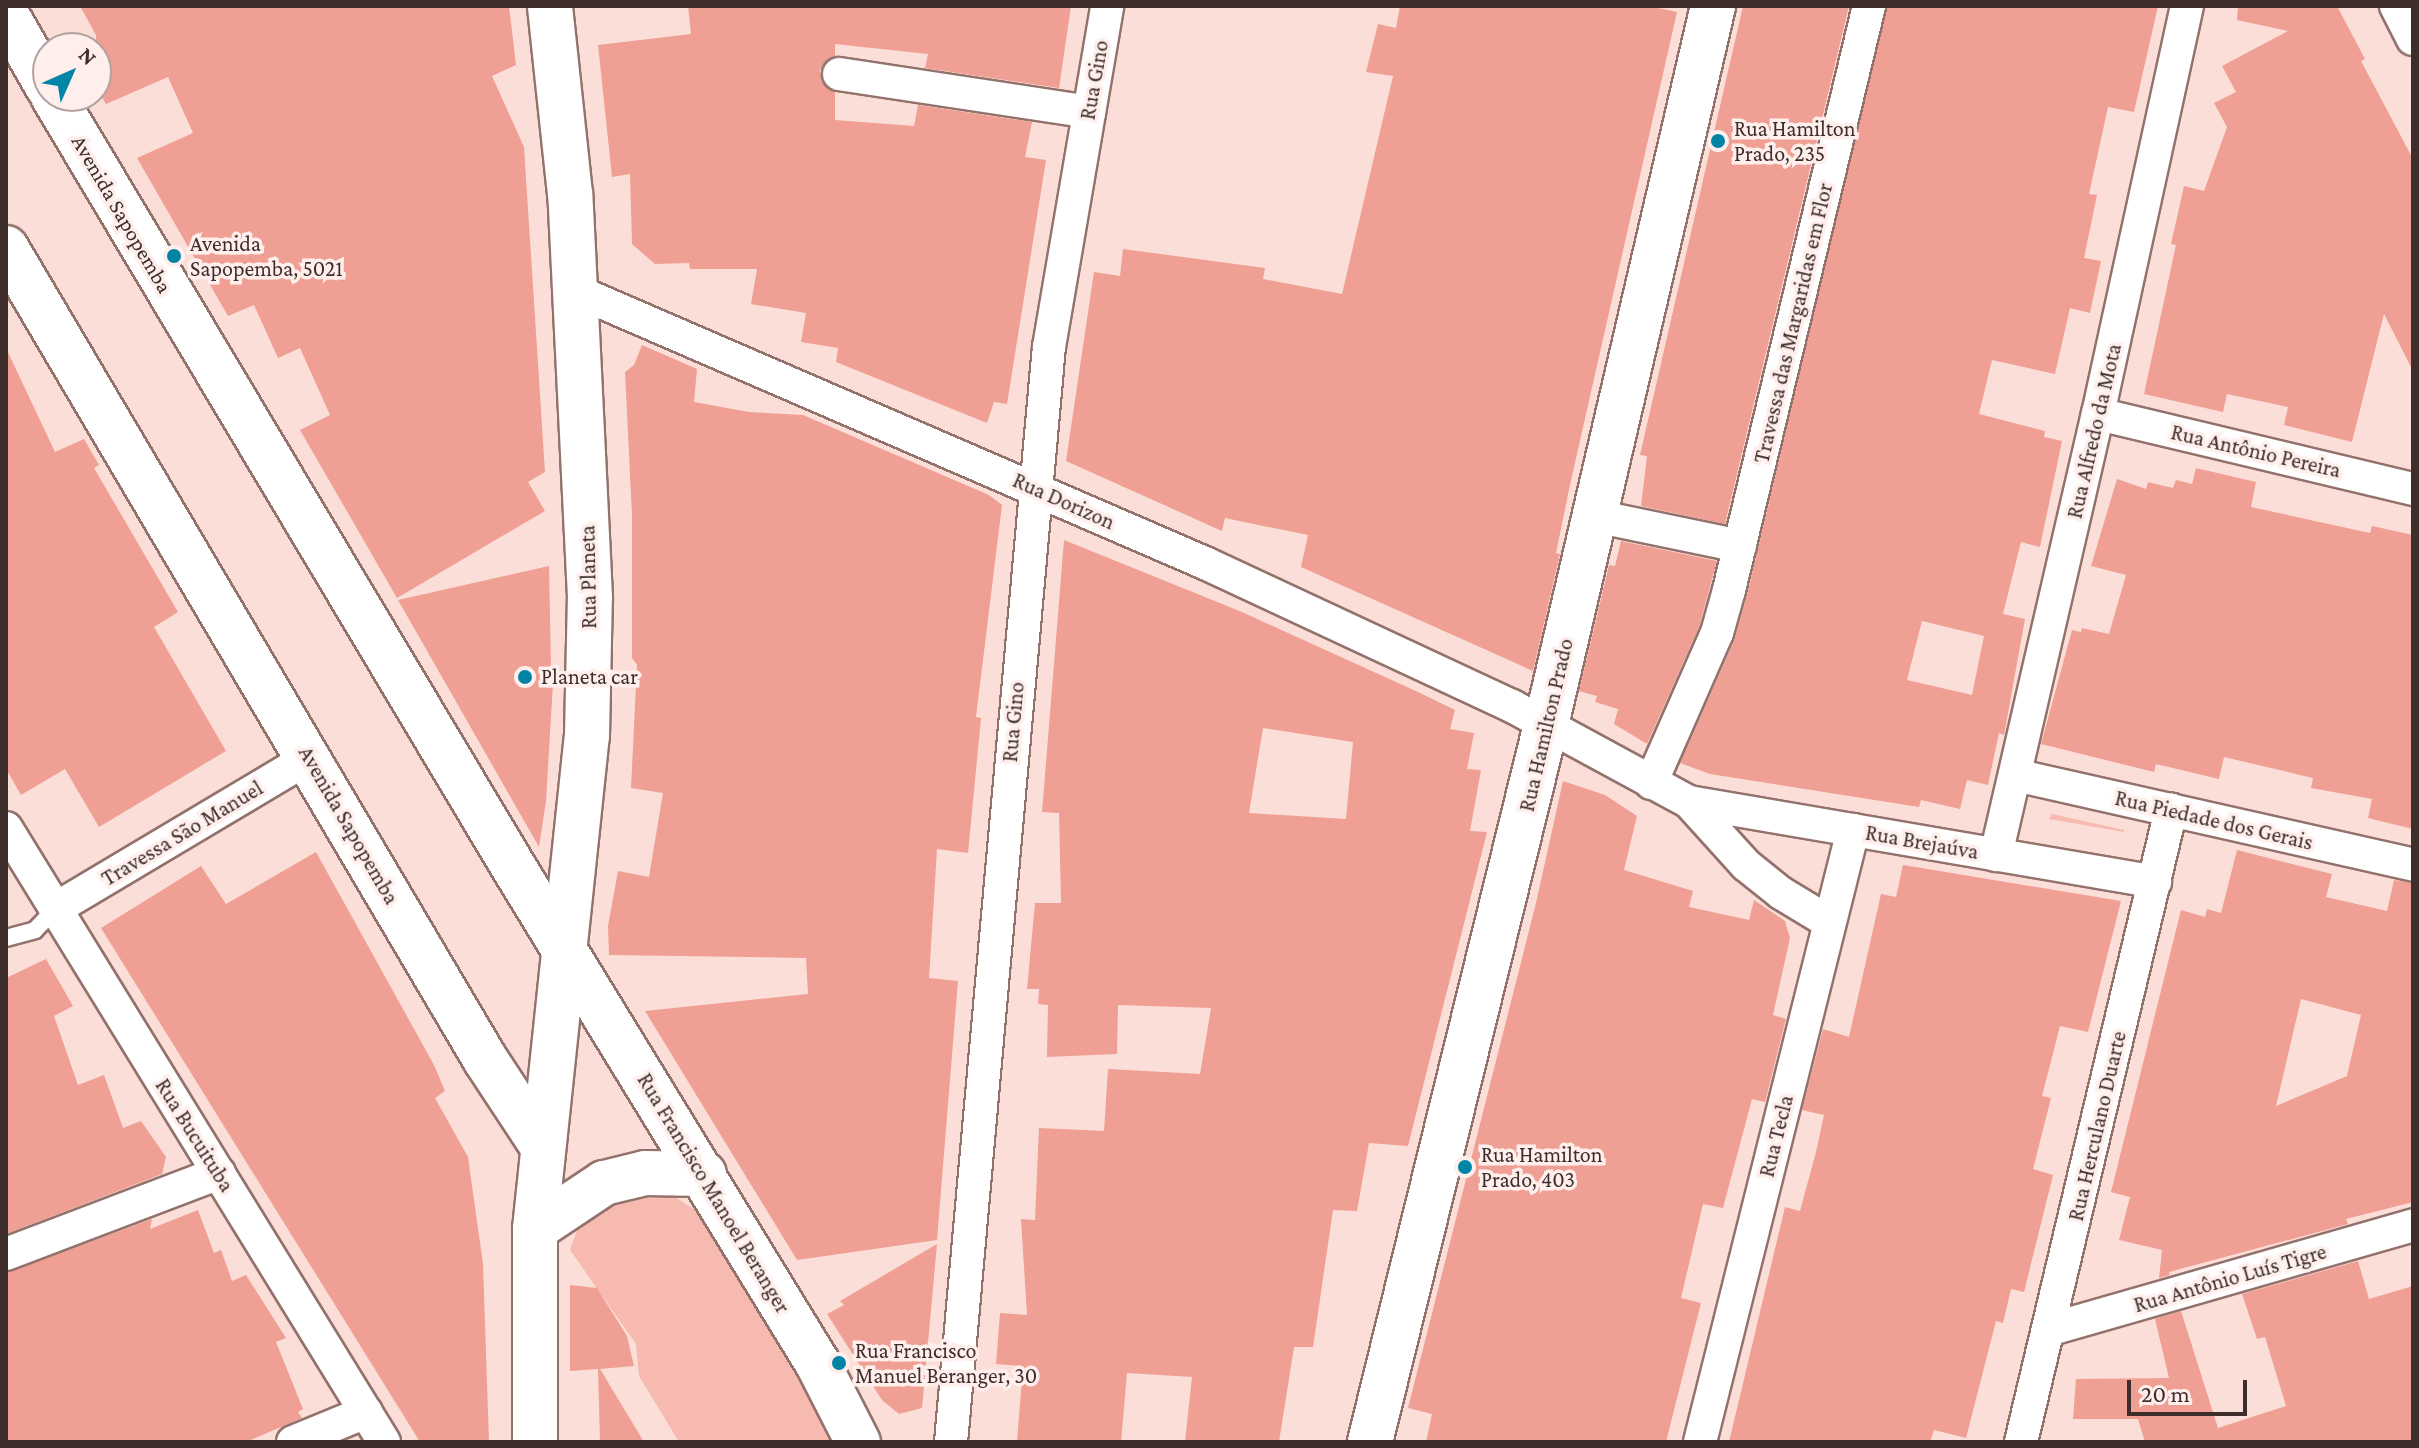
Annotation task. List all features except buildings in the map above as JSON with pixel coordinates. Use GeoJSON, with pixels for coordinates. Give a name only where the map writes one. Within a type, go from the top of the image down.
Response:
{"type":"FeatureCollection","features":[{"type":"Feature","properties":{"kind":"main road","name":"Rua Planeta"},"geometry":{"type":"LineString","coordinates":[[543,1147],[587,736],[590,597],[576,291],[550,6]]}},
{"type":"Feature","properties":{"kind":"main road","name":"Rua Hamilton Prado"},"geometry":{"type":"LineString","coordinates":[[1370,1442],[1546,725],[1713,6]]}},
{"type":"Feature","properties":{"kind":"main road"},"geometry":{"type":"LineString","coordinates":[[6,14],[32,59]]}},
{"type":"Feature","properties":{"kind":"main road","name":"Avenida Sapopemba"},"geometry":{"type":"LineString","coordinates":[[63,112],[564,948]]}},
{"type":"Feature","properties":{"kind":"main road","name":"Avenida Sapopemba"},"geometry":{"type":"LineString","coordinates":[[6,248],[310,757],[477,1046],[543,1147]]}},
{"type":"Feature","properties":{"kind":"main road"},"geometry":{"type":"LineString","coordinates":[[516,871],[545,884],[559,878],[572,859]]}},
{"type":"Feature","properties":{"kind":"main road","name":"Rua Francisco Manoel Beranger"},"geometry":{"type":"LineString","coordinates":[[564,948],[818,1364],[858,1442]]}},
{"type":"Feature","properties":{"kind":"main road"},"geometry":{"type":"LineString","coordinates":[[535,1442],[535,1229],[543,1147]]}},
{"type":"Feature","properties":{"kind":"main road"},"geometry":{"type":"LineString","coordinates":[[535,1229],[604,1183],[645,1173],[704,1174]]}},
{"type":"Feature","properties":{"kind":"street","name":"Rua Gino"},"geometry":{"type":"LineString","coordinates":[[951,1442],[1049,347],[1107,6]]}},
{"type":"Feature","properties":{"kind":"street","name":"Travessa das Margaridas em Flor"},"geometry":{"type":"LineString","coordinates":[[1651,783],[1717,633],[1869,6]]}},
{"type":"Feature","properties":{"kind":"street","name":"Rua Alfredo da Mota"},"geometry":{"type":"LineString","coordinates":[[1996,855],[2098,414],[2187,6]]}},
{"type":"Feature","properties":{"kind":"street"},"geometry":{"type":"LineString","coordinates":[[2396,6],[2413,39]]}},
{"type":"Feature","properties":{"kind":"street"},"geometry":{"type":"LineString","coordinates":[[839,74],[1089,112]]}},
{"type":"Feature","properties":{"kind":"street","name":"Rua Dorizon"},"geometry":{"type":"LineString","coordinates":[[576,291],[1233,576],[1512,706],[1546,725]]}},
{"type":"Feature","properties":{"kind":"street","name":"Rua Antônio Pereira"},"geometry":{"type":"LineString","coordinates":[[2098,414],[2413,489]]}},
{"type":"Feature","properties":{"kind":"street"},"geometry":{"type":"LineString","coordinates":[[1595,516],[1740,546]]}},
{"type":"Feature","properties":{"kind":"street","name":"Rua Brejaúva"},"geometry":{"type":"LineString","coordinates":[[1546,725],[1689,802],[2155,882]]}},
{"type":"Feature","properties":{"kind":"street","name":"Travessa São Manuel"},"geometry":{"type":"LineString","coordinates":[[55,909],[310,757]]}},
{"type":"Feature","properties":{"kind":"street","name":"Rua Piedade dos Gerais"},"geometry":{"type":"LineString","coordinates":[[2015,775],[2413,865]]}},
{"type":"Feature","properties":{"kind":"street","name":"Rua Brejaúva"},"geometry":{"type":"LineString","coordinates":[[1689,802],[1746,865],[1781,893],[1829,922]]}},
{"type":"Feature","properties":{"kind":"street","name":"Rua Herculano Duarte"},"geometry":{"type":"LineString","coordinates":[[2021,1442],[2171,810]]}},
{"type":"Feature","properties":{"kind":"street","name":"Rua Bucuituba"},"geometry":{"type":"LineString","coordinates":[[6,828],[384,1442]]}},
{"type":"Feature","properties":{"kind":"street","name":"Rua Tecla"},"geometry":{"type":"LineString","coordinates":[[1700,1442],[1853,830]]}},
{"type":"Feature","properties":{"kind":"street"},"geometry":{"type":"LineString","coordinates":[[6,1254],[219,1173]]}},
{"type":"Feature","properties":{"kind":"street","name":"Rua Antônio Luís Tigre"},"geometry":{"type":"LineString","coordinates":[[2048,1330],[2413,1225]]}},
{"type":"Feature","properties":{"kind":"street"},"geometry":{"type":"LineString","coordinates":[[293,1442],[366,1412]]}},
{"type":"Feature","properties":{"kind":"lane"},"geometry":{"type":"LineString","coordinates":[[6,938],[35,930],[55,909]]}},
{"type":"Feature","properties":{"kind":"shaded area"},"geometry":{"type":"Polygon","coordinates":[[[2052,814],[2124,830],[2124,832],[2049,819],[2052,814]]]}},
{"type":"Feature","properties":{"kind":"shaded area"},"geometry":{"type":"Polygon","coordinates":[[[659,1187],[697,1211],[836,1442],[679,1442],[639,1376],[636,1344],[570,1250],[580,1221],[603,1198],[659,1187]]]}},
{"type":"Feature","properties":{"kind":"place","name":"Rua Hamilton Prado, 235"},"geometry":{"type":"Point","coordinates":[1718,141]}},
{"type":"Feature","properties":{"kind":"place","name":"Avenida Sapopemba, 5021"},"geometry":{"type":"Point","coordinates":[174,256]}},
{"type":"Feature","properties":{"kind":"place","name":"Planeta car"},"geometry":{"type":"Point","coordinates":[525,677]}},
{"type":"Feature","properties":{"kind":"place","name":"Rua Hamilton Prado, 403"},"geometry":{"type":"Point","coordinates":[1465,1167]}},
{"type":"Feature","properties":{"kind":"place","name":"Rua Francisco Manuel Beranger, 30"},"geometry":{"type":"Point","coordinates":[839,1363]}}]}
